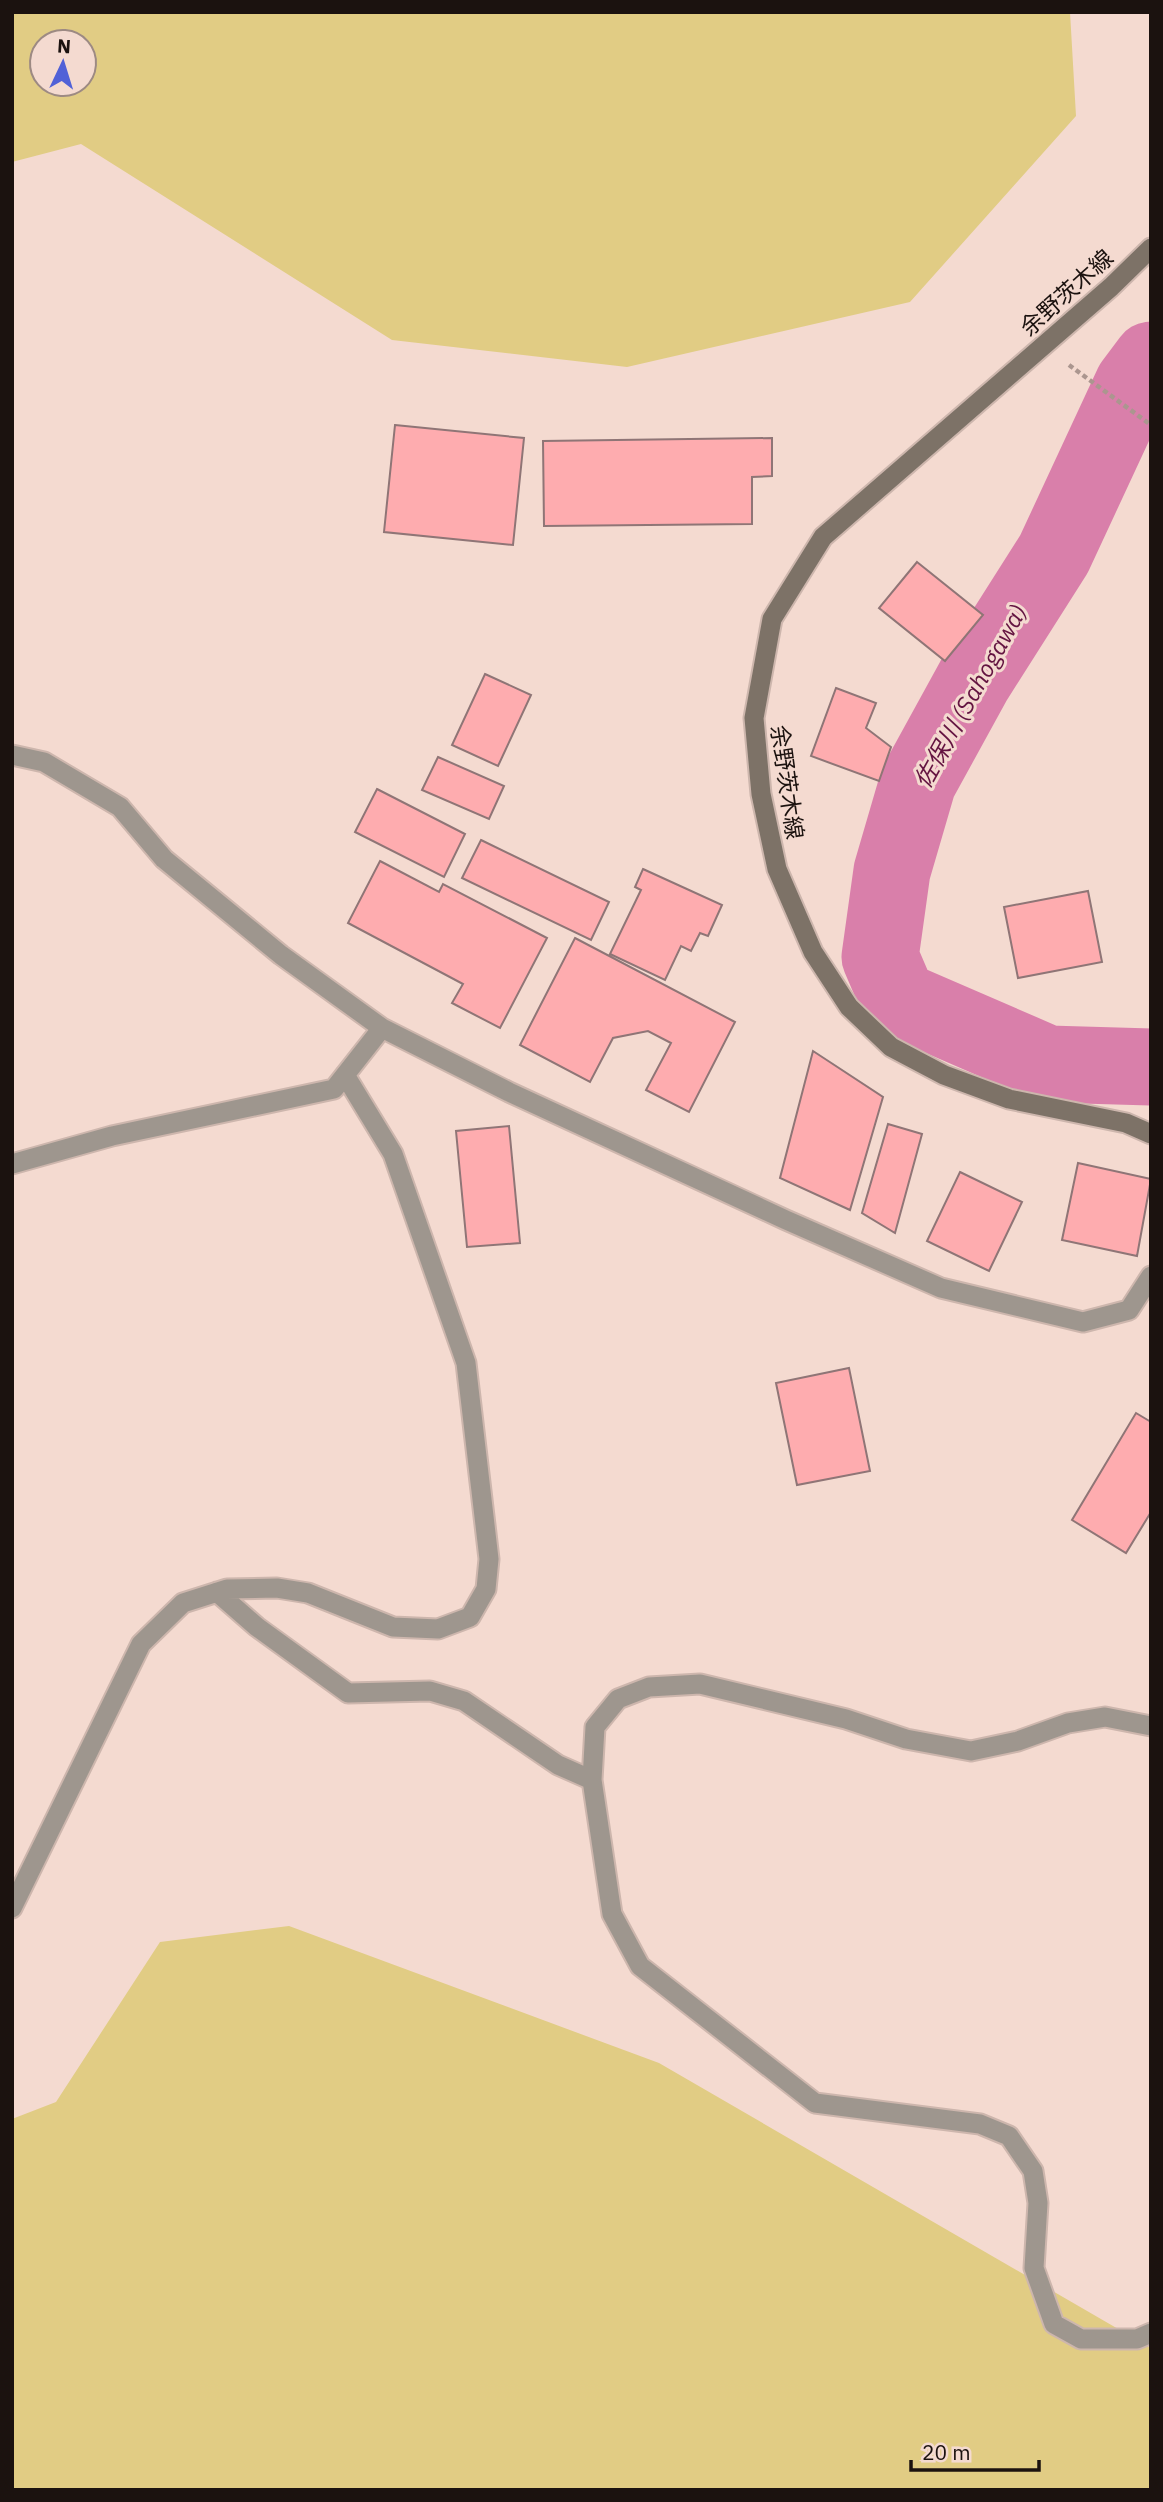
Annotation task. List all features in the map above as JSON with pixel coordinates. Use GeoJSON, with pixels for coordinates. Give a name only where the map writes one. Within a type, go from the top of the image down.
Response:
{"type":"FeatureCollection","features":[{"type":"Feature","properties":{"kind":"main road","name":"余野茨木線"},"geometry":{"type":"LineString","coordinates":[[1151,248],[1111,287],[823,537],[772,619],[754,718],[761,794],[776,869],[813,952],[849,1007],[891,1047],[944,1075],[1009,1099],[1126,1123],[1151,1134]]}},
{"type":"Feature","properties":{"kind":"street"},"geometry":{"type":"LineString","coordinates":[[12,755],[44,762],[120,807],[164,859],[281,955],[382,1028],[521,1098],[786,1220],[941,1289],[1083,1322],[1129,1310],[1151,1276]]}},
{"type":"Feature","properties":{"kind":"street"},"geometry":{"type":"LineString","coordinates":[[12,1164],[112,1136],[334,1089],[382,1028]]}},
{"type":"Feature","properties":{"kind":"street"},"geometry":{"type":"LineString","coordinates":[[12,1908],[141,1644],[183,1603],[227,1589],[277,1588],[308,1593],[393,1627],[438,1629],[470,1617],[486,1589],[489,1559],[466,1363],[393,1154],[345,1075]]}},
{"type":"Feature","properties":{"kind":"street"},"geometry":{"type":"LineString","coordinates":[[217,1592],[257,1627],[348,1693],[430,1691],[464,1701],[558,1765],[592,1780]]}},
{"type":"Feature","properties":{"kind":"street"},"geometry":{"type":"LineString","coordinates":[[1151,1726],[1105,1717],[1068,1723],[1018,1741],[971,1751],[906,1740],[846,1719],[700,1684],[649,1687],[618,1699],[595,1727],[592,1780],[612,1914],[640,1966],[815,2103],[979,2124],[1009,2136],[1033,2171],[1038,2203],[1034,2268],[1054,2324],[1081,2339],[1137,2339],[1151,2333]]}},
{"type":"Feature","properties":{"kind":"path"},"geometry":{"type":"LineString","coordinates":[[1043,346],[1151,425]]}},
{"type":"Feature","properties":{"kind":"shaded area"},"geometry":{"type":"Polygon","coordinates":[[[12,12],[1070,12],[1076,116],[910,302],[627,367],[392,340],[81,144],[12,162],[12,12]]]}},
{"type":"Feature","properties":{"kind":"shaded area"},"geometry":{"type":"Polygon","coordinates":[[[289,1926],[659,2063],[1151,2348],[1151,2490],[12,2490],[12,2119],[56,2102],[160,1942],[289,1926]]]}},
{"type":"Feature","properties":{"kind":"building"},"geometry":{"type":"Polygon","coordinates":[[[395,425],[524,438],[513,545],[384,532],[395,425]]]}},
{"type":"Feature","properties":{"kind":"building"},"geometry":{"type":"Polygon","coordinates":[[[772,438],[772,476],[752,477],[752,524],[544,526],[543,441],[772,438]]]}},
{"type":"Feature","properties":{"kind":"building"},"geometry":{"type":"Polygon","coordinates":[[[917,562],[983,615],[945,661],[879,608],[917,562]]]}},
{"type":"Feature","properties":{"kind":"building"},"geometry":{"type":"Polygon","coordinates":[[[485,674],[531,695],[498,766],[452,745],[485,674]]]}},
{"type":"Feature","properties":{"kind":"building"},"geometry":{"type":"Polygon","coordinates":[[[836,688],[876,703],[866,728],[891,747],[879,781],[811,756],[836,688]]]}},
{"type":"Feature","properties":{"kind":"building"},"geometry":{"type":"Polygon","coordinates":[[[438,757],[504,786],[489,819],[422,790],[438,757]]]}},
{"type":"Feature","properties":{"kind":"building"},"geometry":{"type":"Polygon","coordinates":[[[377,789],[465,834],[444,877],[355,832],[377,789]]]}},
{"type":"Feature","properties":{"kind":"building"},"geometry":{"type":"Polygon","coordinates":[[[481,840],[609,902],[591,940],[462,878],[481,840]]]}},
{"type":"Feature","properties":{"kind":"building"},"geometry":{"type":"Polygon","coordinates":[[[380,861],[439,892],[443,884],[547,938],[500,1028],[452,1003],[463,984],[348,923],[380,861]]]}},
{"type":"Feature","properties":{"kind":"building"},"geometry":{"type":"Polygon","coordinates":[[[643,869],[722,905],[708,936],[700,933],[691,951],[681,946],[665,980],[610,954],[641,890],[635,887],[643,869]]]}},
{"type":"Feature","properties":{"kind":"building"},"geometry":{"type":"Polygon","coordinates":[[[1088,891],[1102,962],[1018,978],[1004,907],[1088,891]]]}},
{"type":"Feature","properties":{"kind":"building"},"geometry":{"type":"Polygon","coordinates":[[[575,938],[735,1022],[689,1112],[646,1090],[671,1043],[648,1031],[613,1038],[590,1082],[520,1045],[575,938]]]}},
{"type":"Feature","properties":{"kind":"building"},"geometry":{"type":"Polygon","coordinates":[[[813,1051],[883,1097],[850,1210],[780,1178],[813,1051]]]}},
{"type":"Feature","properties":{"kind":"building"},"geometry":{"type":"Polygon","coordinates":[[[888,1124],[922,1134],[895,1233],[862,1213],[888,1124]]]}},
{"type":"Feature","properties":{"kind":"building"},"geometry":{"type":"Polygon","coordinates":[[[509,1126],[520,1243],[467,1247],[456,1131],[509,1126]]]}},
{"type":"Feature","properties":{"kind":"building"},"geometry":{"type":"Polygon","coordinates":[[[1078,1163],[1151,1179],[1137,1256],[1062,1240],[1078,1163]]]}},
{"type":"Feature","properties":{"kind":"building"},"geometry":{"type":"Polygon","coordinates":[[[960,1172],[1022,1202],[989,1271],[927,1241],[960,1172]]]}},
{"type":"Feature","properties":{"kind":"building"},"geometry":{"type":"Polygon","coordinates":[[[849,1368],[870,1471],[797,1485],[776,1383],[849,1368]]]}},
{"type":"Feature","properties":{"kind":"building"},"geometry":{"type":"Polygon","coordinates":[[[1136,1413],[1151,1422],[1151,1512],[1126,1553],[1072,1520],[1136,1413]]]}},
{"type":"Feature","properties":{"kind":"waterway","name":"佐保川 (Sahogawa)"},"geometry":{"type":"LineString","coordinates":[[1151,360],[1133,384],[1054,554],[974,680],[918,782],[892,871],[880,957],[898,999],[1048,1064],[1151,1067]]}}]}
